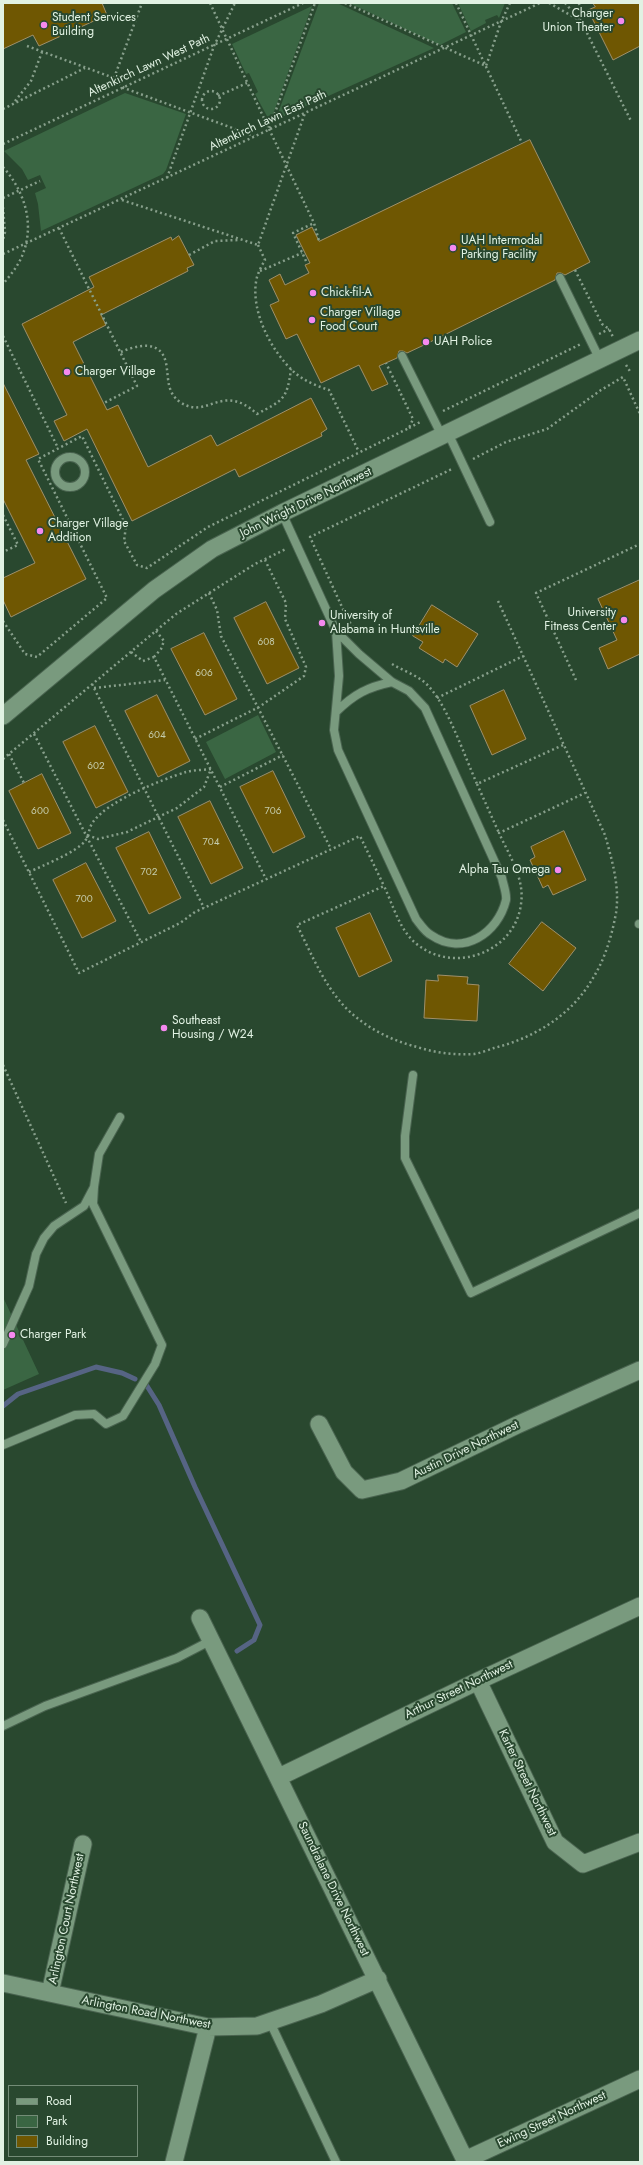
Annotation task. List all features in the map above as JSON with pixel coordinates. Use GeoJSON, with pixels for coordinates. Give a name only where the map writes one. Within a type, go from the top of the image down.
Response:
{"type":"FeatureCollection","features":[{"type":"Feature","properties":{"kind":"street","name":"John Wright Drive Northwest"},"geometry":{"type":"LineString","coordinates":[[3,716],[101,633],[183,568],[212,549],[282,513],[640,340]]}},
{"type":"Feature","properties":{"kind":"street","name":"Austin Drive Northwest"},"geometry":{"type":"LineString","coordinates":[[319,1424],[344,1472],[362,1490],[401,1481],[517,1425],[640,1370]]}},
{"type":"Feature","properties":{"kind":"street","name":"Arthur Street Northwest"},"geometry":{"type":"LineString","coordinates":[[279,1777],[478,1681],[640,1606]]}},
{"type":"Feature","properties":{"kind":"street","name":"Saundralane Drive Northwest"},"geometry":{"type":"LineString","coordinates":[[200,1618],[210,1641],[279,1777],[378,1979],[465,2161]]}},
{"type":"Feature","properties":{"kind":"street","name":"Karter Street Northwest"},"geometry":{"type":"LineString","coordinates":[[478,1681],[556,1842],[583,1864],[640,1842]]}},
{"type":"Feature","properties":{"kind":"street","name":"Arlington Court Northwest"},"geometry":{"type":"LineString","coordinates":[[50,1993],[83,1844]]}},
{"type":"Feature","properties":{"kind":"street","name":"Arlington Road Northwest"},"geometry":{"type":"LineString","coordinates":[[3,1983],[208,2026],[257,2026],[321,2004],[378,1979]]}},
{"type":"Feature","properties":{"kind":"street"},"geometry":{"type":"LineString","coordinates":[[174,2162],[208,2026]]}},
{"type":"Feature","properties":{"kind":"street","name":"Ewing Street Northwest"},"geometry":{"type":"LineString","coordinates":[[465,2161],[640,2079]]}},
{"type":"Feature","properties":{"kind":"lane"},"geometry":{"type":"LineString","coordinates":[[560,278],[600,360]]}},
{"type":"Feature","properties":{"kind":"lane"},"geometry":{"type":"LineString","coordinates":[[402,356],[432,416],[463,463],[490,522]]}},
{"type":"Feature","properties":{"kind":"lane"},"geometry":{"type":"LineString","coordinates":[[282,513],[336,631],[359,654],[392,682],[410,691],[425,708],[502,878],[506,898],[498,920],[485,935],[467,943],[450,943],[431,935],[416,919],[338,750],[334,730],[339,676],[336,631]]}},
{"type":"Feature","properties":{"kind":"lane"},"geometry":{"type":"LineString","coordinates":[[336,712],[350,698],[373,686],[392,682]]}},
{"type":"Feature","properties":{"kind":"lane"},"geometry":{"type":"LineString","coordinates":[[413,1075],[405,1136],[405,1158],[471,1293],[640,1213]]}},
{"type":"Feature","properties":{"kind":"lane"},"geometry":{"type":"LineString","coordinates":[[3,1445],[75,1415],[94,1414],[106,1424],[123,1416],[155,1364],[162,1345],[93,1204],[94,1187],[100,1154],[120,1117]]}},
{"type":"Feature","properties":{"kind":"lane"},"geometry":{"type":"LineString","coordinates":[[3,1344],[29,1286],[36,1254],[44,1238],[54,1226],[84,1206],[94,1187]]}},
{"type":"Feature","properties":{"kind":"lane"},"geometry":{"type":"LineString","coordinates":[[3,1726],[45,1706],[177,1658],[210,1641]]}},
{"type":"Feature","properties":{"kind":"lane"},"geometry":{"type":"LineString","coordinates":[[270,2022],[336,2162]]}},
{"type":"Feature","properties":{"kind":"path"},"geometry":{"type":"LineString","coordinates":[[114,78],[142,3]]}},
{"type":"Feature","properties":{"kind":"path"},"geometry":{"type":"LineString","coordinates":[[210,3],[287,164],[314,223],[319,241]]}},
{"type":"Feature","properties":{"kind":"path"},"geometry":{"type":"LineString","coordinates":[[167,178],[214,46],[235,3]]}},
{"type":"Feature","properties":{"kind":"path","name":"Altenkirch Lawn West Path"},"geometry":{"type":"LineString","coordinates":[[3,144],[303,3]]}},
{"type":"Feature","properties":{"kind":"path"},"geometry":{"type":"LineString","coordinates":[[270,129],[315,3]]}},
{"type":"Feature","properties":{"kind":"path"},"geometry":{"type":"LineString","coordinates":[[345,3],[445,49],[486,66]]}},
{"type":"Feature","properties":{"kind":"path"},"geometry":{"type":"LineString","coordinates":[[456,3],[522,143]]}},
{"type":"Feature","properties":{"kind":"path"},"geometry":{"type":"LineString","coordinates":[[486,66],[501,22],[510,3]]}},
{"type":"Feature","properties":{"kind":"path","name":"Altenkirch Lawn East Path"},"geometry":{"type":"LineString","coordinates":[[3,254],[121,200],[254,136],[445,49],[540,3]]}},
{"type":"Feature","properties":{"kind":"path"},"geometry":{"type":"LineString","coordinates":[[549,3],[581,21]]}},
{"type":"Feature","properties":{"kind":"path"},"geometry":{"type":"LineString","coordinates":[[565,3],[581,21],[631,121]]}},
{"type":"Feature","properties":{"kind":"path"},"geometry":{"type":"LineString","coordinates":[[579,3],[581,21]]}},
{"type":"Feature","properties":{"kind":"path"},"geometry":{"type":"LineString","coordinates":[[28,46],[114,78],[124,88],[190,111],[254,136]]}},
{"type":"Feature","properties":{"kind":"path"},"geometry":{"type":"LineString","coordinates":[[9,106],[20,98],[31,81],[42,52]]}},
{"type":"Feature","properties":{"kind":"path"},"geometry":{"type":"LineString","coordinates":[[3,109],[85,68]]}},
{"type":"Feature","properties":{"kind":"path"},"geometry":{"type":"LineString","coordinates":[[218,96],[247,83]]}},
{"type":"Feature","properties":{"kind":"path"},"geometry":{"type":"LineString","coordinates":[[206,92],[214,92],[218,96],[219,102],[214,109],[208,108],[203,104],[202,99],[206,92]]}},
{"type":"Feature","properties":{"kind":"path"},"geometry":{"type":"LineString","coordinates":[[305,113],[258,245],[265,260],[257,278],[256,296],[260,317],[269,339],[291,369],[312,384],[329,390],[359,452]]}},
{"type":"Feature","properties":{"kind":"path"},"geometry":{"type":"LineString","coordinates":[[3,167],[14,180],[24,199],[28,220],[28,243],[18,264],[3,284]]}},
{"type":"Feature","properties":{"kind":"path"},"geometry":{"type":"LineString","coordinates":[[3,198],[40,181]]}},
{"type":"Feature","properties":{"kind":"path"},"geometry":{"type":"LineString","coordinates":[[121,200],[258,245]]}},
{"type":"Feature","properties":{"kind":"path"},"geometry":{"type":"LineString","coordinates":[[3,207],[5,232],[3,240]]}},
{"type":"Feature","properties":{"kind":"path"},"geometry":{"type":"LineString","coordinates":[[306,261],[293,233],[314,223]]}},
{"type":"Feature","properties":{"kind":"path"},"geometry":{"type":"LineString","coordinates":[[59,228],[137,386],[104,403]]}},
{"type":"Feature","properties":{"kind":"path"},"geometry":{"type":"LineString","coordinates":[[189,255],[215,241],[242,240]]}},
{"type":"Feature","properties":{"kind":"path"},"geometry":{"type":"LineString","coordinates":[[259,272],[302,253]]}},
{"type":"Feature","properties":{"kind":"path"},"geometry":{"type":"LineString","coordinates":[[575,270],[602,324],[609,329],[630,373]]}},
{"type":"Feature","properties":{"kind":"path"},"geometry":{"type":"LineString","coordinates":[[3,621],[25,654],[37,656],[107,598],[38,459],[82,436],[126,526],[124,541],[137,565],[147,568],[208,527],[432,416],[590,340],[609,329]]}},
{"type":"Feature","properties":{"kind":"path"},"geometry":{"type":"LineString","coordinates":[[3,336],[58,448]]}},
{"type":"Feature","properties":{"kind":"path"},"geometry":{"type":"LineString","coordinates":[[121,352],[136,345],[146,345],[156,348],[163,355],[166,363],[167,382],[172,393],[180,402],[201,407],[224,400],[237,400],[246,404],[257,414],[283,398],[288,390],[291,369]]}},
{"type":"Feature","properties":{"kind":"path"},"geometry":{"type":"LineString","coordinates":[[386,363],[413,419],[409,428]]}},
{"type":"Feature","properties":{"kind":"path"},"geometry":{"type":"LineString","coordinates":[[3,759],[176,614],[265,560],[506,442],[547,429],[601,390],[623,377],[640,414]]}},
{"type":"Feature","properties":{"kind":"path"},"geometry":{"type":"LineString","coordinates":[[3,516],[18,545],[3,552]]}},
{"type":"Feature","properties":{"kind":"path"},"geometry":{"type":"LineString","coordinates":[[310,537],[347,618],[358,636]]}},
{"type":"Feature","properties":{"kind":"path"},"geometry":{"type":"LineString","coordinates":[[576,680],[536,593],[640,544]]}},
{"type":"Feature","properties":{"kind":"path"},"geometry":{"type":"LineString","coordinates":[[195,739],[259,707],[304,676],[306,667],[285,619],[286,603],[265,560]]}},
{"type":"Feature","properties":{"kind":"path"},"geometry":{"type":"LineString","coordinates":[[209,593],[217,610],[221,636],[284,755],[331,849]]}},
{"type":"Feature","properties":{"kind":"path"},"geometry":{"type":"LineString","coordinates":[[498,602],[574,769]]}},
{"type":"Feature","properties":{"kind":"path"},"geometry":{"type":"LineString","coordinates":[[132,652],[143,661],[154,657],[161,649],[164,641],[156,631]]}},
{"type":"Feature","properties":{"kind":"path"},"geometry":{"type":"LineString","coordinates":[[437,698],[523,656]]}},
{"type":"Feature","properties":{"kind":"path"},"geometry":{"type":"LineString","coordinates":[[154,657],[266,879]]}},
{"type":"Feature","properties":{"kind":"path"},"geometry":{"type":"LineString","coordinates":[[388,662],[414,674],[431,688],[499,832]]}},
{"type":"Feature","properties":{"kind":"path"},"geometry":{"type":"LineString","coordinates":[[94,688],[165,680]]}},
{"type":"Feature","properties":{"kind":"path"},"geometry":{"type":"LineString","coordinates":[[92,684],[204,908]]}},
{"type":"Feature","properties":{"kind":"path"},"geometry":{"type":"LineString","coordinates":[[34,734],[141,942]]}},
{"type":"Feature","properties":{"kind":"path"},"geometry":{"type":"LineString","coordinates":[[477,784],[563,745]]}},
{"type":"Feature","properties":{"kind":"path"},"geometry":{"type":"LineString","coordinates":[[9,754],[24,783]]}},
{"type":"Feature","properties":{"kind":"path"},"geometry":{"type":"LineString","coordinates":[[220,788],[284,755]]}},
{"type":"Feature","properties":{"kind":"path"},"geometry":{"type":"LineString","coordinates":[[29,872],[63,856],[85,842],[93,822],[116,803],[144,788],[188,772],[210,770]]}},
{"type":"Feature","properties":{"kind":"path"},"geometry":{"type":"LineString","coordinates":[[87,835],[98,839],[127,832],[177,808],[204,787],[210,770]]}},
{"type":"Feature","properties":{"kind":"path"},"geometry":{"type":"LineString","coordinates":[[3,820],[79,973],[180,923],[195,912],[360,836],[384,886]]}},
{"type":"Feature","properties":{"kind":"path"},"geometry":{"type":"LineString","coordinates":[[3,1065],[72,1215]]}},
{"type":"Feature","properties":{"kind":"green space"},"geometry":{"type":"Polygon","coordinates":[[[319,3],[337,3],[434,48],[280,118],[278,113],[319,3]]]}},
{"type":"Feature","properties":{"kind":"green space"},"geometry":{"type":"Polygon","coordinates":[[[349,3],[452,3],[466,32],[440,45],[349,3]]]}},
{"type":"Feature","properties":{"kind":"green space"},"geometry":{"type":"Polygon","coordinates":[[[458,3],[505,3],[499,18],[497,15],[485,20],[486,23],[471,31],[458,3]]]}},
{"type":"Feature","properties":{"kind":"green space"},"geometry":{"type":"Polygon","coordinates":[[[312,6],[272,117],[268,118],[255,94],[258,92],[249,73],[246,74],[232,44],[312,6]]]}},
{"type":"Feature","properties":{"kind":"green space"},"geometry":{"type":"Polygon","coordinates":[[[125,93],[186,114],[166,170],[163,174],[41,231],[38,204],[35,193],[46,188],[40,175],[28,180],[22,169],[4,151],[125,93]]]}},
{"type":"Feature","properties":{"kind":"green space"},"geometry":{"type":"Polygon","coordinates":[[[258,715],[276,752],[225,779],[206,742],[258,715]]]}},
{"type":"Feature","properties":{"kind":"green space","name":"Charger Park"},"geometry":{"type":"Polygon","coordinates":[[[3,1297],[39,1374],[3,1390],[3,1297]]]}},
{"type":"Feature","properties":{"kind":"building","name":"Student Services Building"},"geometry":{"type":"Polygon","coordinates":[[[3,3],[102,3],[107,15],[39,46],[33,35],[3,49],[3,3]]]}},
{"type":"Feature","properties":{"kind":"building"},"geometry":{"type":"Polygon","coordinates":[[[593,3],[640,3],[640,46],[613,60],[588,10],[595,7],[593,3]]]}},
{"type":"Feature","properties":{"kind":"building","name":"UAH Intermodal Parking Facility"},"geometry":{"type":"Polygon","coordinates":[[[530,140],[590,262],[565,275],[557,273],[555,280],[407,353],[399,351],[397,358],[379,366],[388,384],[372,391],[359,365],[321,383],[297,334],[286,339],[270,305],[279,301],[269,280],[280,274],[285,285],[309,273],[305,265],[310,263],[296,235],[312,227],[319,241],[530,140]]]}},
{"type":"Feature","properties":{"kind":"building","name":"Charger Village"},"geometry":{"type":"Polygon","coordinates":[[[179,236],[194,265],[187,268],[188,271],[101,315],[106,325],[73,342],[107,410],[118,405],[148,467],[211,435],[217,446],[311,398],[327,429],[321,433],[322,436],[239,477],[235,469],[132,521],[87,429],[64,441],[54,421],[67,415],[22,324],[94,287],[89,277],[171,237],[172,240],[179,236]]]}},
{"type":"Feature","properties":{"kind":"building","name":"Charger Village Addition"},"geometry":{"type":"Polygon","coordinates":[[[3,383],[39,454],[26,460],[86,579],[11,617],[3,600],[3,578],[35,563],[3,499],[3,383]]]}},
{"type":"Feature","properties":{"kind":"building","name":"University Fitness Center"},"geometry":{"type":"Polygon","coordinates":[[[640,580],[640,654],[608,669],[599,648],[617,640],[598,599],[640,580]]]}},
{"type":"Feature","properties":{"kind":"building"},"geometry":{"type":"Polygon","coordinates":[[[266,602],[299,668],[267,684],[234,618],[266,602]]]}},
{"type":"Feature","properties":{"kind":"building"},"geometry":{"type":"Polygon","coordinates":[[[432,605],[478,634],[457,667],[445,659],[443,663],[419,648],[423,642],[413,636],[432,605]]]}},
{"type":"Feature","properties":{"kind":"building"},"geometry":{"type":"Polygon","coordinates":[[[204,633],[237,699],[205,715],[171,649],[204,633]]]}},
{"type":"Feature","properties":{"kind":"building"},"geometry":{"type":"Polygon","coordinates":[[[504,690],[526,739],[492,755],[470,706],[504,690]]]}},
{"type":"Feature","properties":{"kind":"building"},"geometry":{"type":"Polygon","coordinates":[[[157,695],[190,761],[158,777],[125,711],[157,695]]]}},
{"type":"Feature","properties":{"kind":"building"},"geometry":{"type":"Polygon","coordinates":[[[95,726],[128,792],[96,808],[63,742],[95,726]]]}},
{"type":"Feature","properties":{"kind":"building"},"geometry":{"type":"Polygon","coordinates":[[[273,771],[305,837],[273,853],[240,787],[273,771]]]}},
{"type":"Feature","properties":{"kind":"building"},"geometry":{"type":"Polygon","coordinates":[[[42,774],[71,833],[38,849],[9,791],[42,774]]]}},
{"type":"Feature","properties":{"kind":"building"},"geometry":{"type":"Polygon","coordinates":[[[210,801],[243,868],[211,884],[178,817],[210,801]]]}},
{"type":"Feature","properties":{"kind":"building","name":"Alpha Tau Omega"},"geometry":{"type":"Polygon","coordinates":[[[564,831],[586,880],[553,895],[548,885],[543,888],[530,860],[535,857],[531,847],[564,831]]]}},
{"type":"Feature","properties":{"kind":"building"},"geometry":{"type":"Polygon","coordinates":[[[149,832],[181,898],[149,914],[116,848],[149,832]]]}},
{"type":"Feature","properties":{"kind":"building"},"geometry":{"type":"Polygon","coordinates":[[[86,863],[116,921],[82,938],[53,880],[86,863]]]}},
{"type":"Feature","properties":{"kind":"building"},"geometry":{"type":"Polygon","coordinates":[[[370,913],[392,961],[359,977],[336,928],[370,913]]]}},
{"type":"Feature","properties":{"kind":"building"},"geometry":{"type":"Polygon","coordinates":[[[542,922],[576,948],[543,991],[509,964],[542,922]]]}},
{"type":"Feature","properties":{"kind":"building"},"geometry":{"type":"Polygon","coordinates":[[[438,975],[468,977],[467,984],[479,985],[477,1021],[424,1018],[426,980],[438,981],[438,975]]]}},
{"type":"Feature","properties":{"kind":"waterway"},"geometry":{"type":"LineString","coordinates":[[3,1406],[18,1394],[96,1367],[122,1373],[135,1379]]}},
{"type":"Feature","properties":{"kind":"waterway"},"geometry":{"type":"LineString","coordinates":[[147,1386],[159,1405],[195,1487],[260,1625],[254,1640],[237,1651]]}},
{"type":"Feature","properties":{"kind":"place","name":"Charger Union Theater"},"geometry":{"type":"Point","coordinates":[621,21]}},
{"type":"Feature","properties":{"kind":"place","name":"Student Services Building"},"geometry":{"type":"Point","coordinates":[44,25]}},
{"type":"Feature","properties":{"kind":"place","name":"UAH Intermodal Parking Facility"},"geometry":{"type":"Point","coordinates":[453,248]}},
{"type":"Feature","properties":{"kind":"place","name":"Chick-fil-A"},"geometry":{"type":"Point","coordinates":[313,293]}},
{"type":"Feature","properties":{"kind":"place","name":"Charger Village Food Court"},"geometry":{"type":"Point","coordinates":[312,320]}},
{"type":"Feature","properties":{"kind":"place","name":"UAH Police"},"geometry":{"type":"Point","coordinates":[426,342]}},
{"type":"Feature","properties":{"kind":"place","name":"Charger Village"},"geometry":{"type":"Point","coordinates":[67,372]}},
{"type":"Feature","properties":{"kind":"place","name":"Charger Village Addition"},"geometry":{"type":"Point","coordinates":[40,531]}},
{"type":"Feature","properties":{"kind":"place","name":"University Fitness Center"},"geometry":{"type":"Point","coordinates":[624,620]}},
{"type":"Feature","properties":{"kind":"place","name":"University of Alabama in Huntsville"},"geometry":{"type":"Point","coordinates":[322,623]}},
{"type":"Feature","properties":{"kind":"place","name":"Alpha Tau Omega"},"geometry":{"type":"Point","coordinates":[558,870]}},
{"type":"Feature","properties":{"kind":"place","name":"Southeast Housing / W24"},"geometry":{"type":"Point","coordinates":[164,1028]}},
{"type":"Feature","properties":{"kind":"place","name":"Charger Park"},"geometry":{"type":"Point","coordinates":[12,1335]}}]}
